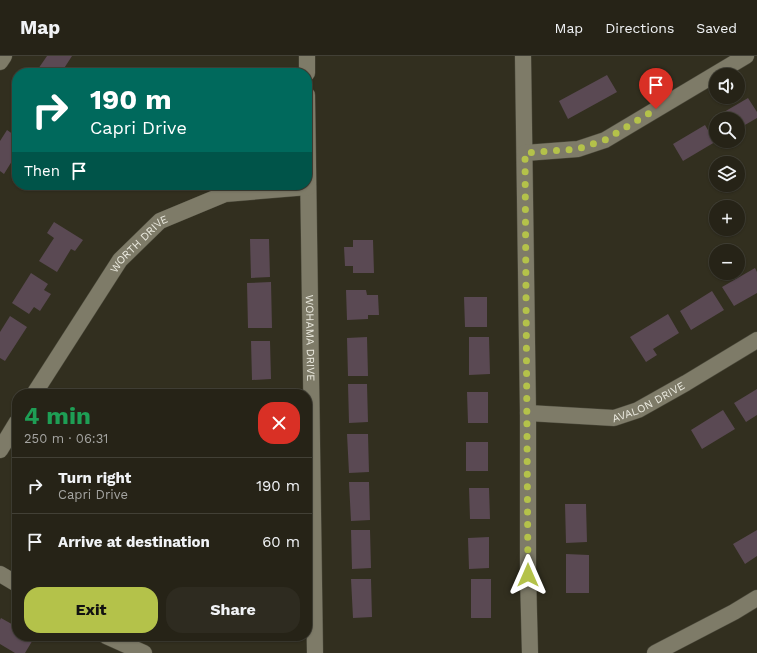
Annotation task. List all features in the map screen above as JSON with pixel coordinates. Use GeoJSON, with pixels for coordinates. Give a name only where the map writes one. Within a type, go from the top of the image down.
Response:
{"type":"FeatureCollection","features":[{"type":"Feature","properties":{"kind":"street"},"geometry":{"type":"LineString","coordinates":[[0,62],[4,56]]}},
{"type":"Feature","properties":{"kind":"street"},"geometry":{"type":"LineString","coordinates":[[307,56],[307,68]]}},
{"type":"Feature","properties":{"kind":"street"},"geometry":{"type":"LineString","coordinates":[[523,56],[530,653]]}},
{"type":"Feature","properties":{"kind":"street"},"geometry":{"type":"LineString","coordinates":[[525,153],[578,149],[605,140],[746,56]]}},
{"type":"Feature","properties":{"kind":"street","name":"WORTH DRIVE"},"geometry":{"type":"LineString","coordinates":[[37,389],[120,260],[160,221],[225,194],[272,190]]}},
{"type":"Feature","properties":{"kind":"street","name":"WOHAMA DRIVE"},"geometry":{"type":"LineString","coordinates":[[308,190],[311,389]]}},
{"type":"Feature","properties":{"kind":"street","name":"AVALON DRIVE"},"geometry":{"type":"LineString","coordinates":[[528,413],[614,418],[638,410],[686,384],[757,340]]}},
{"type":"Feature","properties":{"kind":"street"},"geometry":{"type":"LineString","coordinates":[[0,450],[12,430]]}},
{"type":"Feature","properties":{"kind":"street","name":"WOHAMA DRIVE"},"geometry":{"type":"LineString","coordinates":[[312,453],[315,653]]}},
{"type":"Feature","properties":{"kind":"street"},"geometry":{"type":"LineString","coordinates":[[0,574],[12,581]]}},
{"type":"Feature","properties":{"kind":"street"},"geometry":{"type":"LineString","coordinates":[[655,653],[734,612],[757,598]]}},
{"type":"Feature","properties":{"kind":"street"},"geometry":{"type":"LineString","coordinates":[[117,641],[144,653]]}},
{"type":"Feature","properties":{"kind":"building"},"geometry":{"type":"Polygon","coordinates":[[[47,56],[72,56],[64,68],[39,68],[47,56]]]}},
{"type":"Feature","properties":{"kind":"building"},"geometry":{"type":"Polygon","coordinates":[[[607,75],[617,92],[568,119],[559,101],[607,75]]]}},
{"type":"Feature","properties":{"kind":"building"},"geometry":{"type":"Polygon","coordinates":[[[748,98],[757,112],[757,118],[745,125],[745,112],[724,112],[738,104],[745,104],[745,100],[748,98]]]}},
{"type":"Feature","properties":{"kind":"building"},"geometry":{"type":"Polygon","coordinates":[[[705,125],[709,132],[709,146],[683,161],[673,144],[705,125]]]}},
{"type":"Feature","properties":{"kind":"building"},"geometry":{"type":"Polygon","coordinates":[[[7,130],[12,134],[12,161],[4,174],[0,171],[0,141],[7,130]]]}},
{"type":"Feature","properties":{"kind":"building"},"geometry":{"type":"Polygon","coordinates":[[[54,222],[83,240],[75,251],[71,249],[57,272],[39,261],[54,238],[47,233],[54,222]]]}},
{"type":"Feature","properties":{"kind":"building"},"geometry":{"type":"Polygon","coordinates":[[[250,239],[269,239],[270,277],[251,278],[250,239]]]}},
{"type":"Feature","properties":{"kind":"building"},"geometry":{"type":"Polygon","coordinates":[[[353,240],[373,240],[374,273],[353,273],[353,266],[345,266],[344,247],[353,247],[353,240]]]}},
{"type":"Feature","properties":{"kind":"building"},"geometry":{"type":"Polygon","coordinates":[[[755,268],[757,272],[757,293],[734,306],[722,287],[734,280],[745,280],[745,274],[755,268]]]}},
{"type":"Feature","properties":{"kind":"building"},"geometry":{"type":"Polygon","coordinates":[[[31,273],[48,284],[44,290],[51,294],[40,311],[34,307],[29,314],[12,303],[31,273]]]}},
{"type":"Feature","properties":{"kind":"building"},"geometry":{"type":"Polygon","coordinates":[[[271,282],[272,328],[248,328],[247,283],[271,282]]]}},
{"type":"Feature","properties":{"kind":"building"},"geometry":{"type":"Polygon","coordinates":[[[346,290],[366,290],[367,295],[378,295],[379,315],[368,315],[368,319],[347,320],[346,290]]]}},
{"type":"Feature","properties":{"kind":"building"},"geometry":{"type":"Polygon","coordinates":[[[712,291],[724,310],[691,330],[680,311],[712,291]]]}},
{"type":"Feature","properties":{"kind":"building"},"geometry":{"type":"Polygon","coordinates":[[[464,297],[487,297],[487,327],[465,327],[464,297]]]}},
{"type":"Feature","properties":{"kind":"building"},"geometry":{"type":"Polygon","coordinates":[[[668,314],[679,333],[653,349],[657,355],[646,362],[630,337],[668,314]]]}},
{"type":"Feature","properties":{"kind":"building"},"geometry":{"type":"Polygon","coordinates":[[[10,316],[27,327],[5,361],[0,358],[0,332],[10,316]]]}},
{"type":"Feature","properties":{"kind":"building"},"geometry":{"type":"Polygon","coordinates":[[[367,337],[368,376],[348,376],[347,338],[367,337]]]}},
{"type":"Feature","properties":{"kind":"building"},"geometry":{"type":"Polygon","coordinates":[[[469,337],[489,337],[490,374],[469,375],[469,337]]]}},
{"type":"Feature","properties":{"kind":"building"},"geometry":{"type":"Polygon","coordinates":[[[251,341],[270,341],[271,379],[252,380],[251,341]]]}},
{"type":"Feature","properties":{"kind":"building"},"geometry":{"type":"Polygon","coordinates":[[[348,384],[367,384],[368,422],[349,423],[348,384]]]}},
{"type":"Feature","properties":{"kind":"building"},"geometry":{"type":"Polygon","coordinates":[[[757,389],[757,415],[746,422],[734,403],[757,389]]]}},
{"type":"Feature","properties":{"kind":"building"},"geometry":{"type":"Polygon","coordinates":[[[467,392],[488,392],[488,423],[468,423],[467,392]]]}},
{"type":"Feature","properties":{"kind":"building"},"geometry":{"type":"Polygon","coordinates":[[[723,410],[735,429],[702,449],[691,430],[723,410]]]}},
{"type":"Feature","properties":{"kind":"building"},"geometry":{"type":"Polygon","coordinates":[[[347,434],[368,434],[369,472],[349,473],[347,434]]]}},
{"type":"Feature","properties":{"kind":"building"},"geometry":{"type":"Polygon","coordinates":[[[466,442],[488,442],[488,471],[466,471],[466,442]]]}},
{"type":"Feature","properties":{"kind":"building"},"geometry":{"type":"Polygon","coordinates":[[[349,482],[369,482],[370,520],[351,521],[349,482]]]}},
{"type":"Feature","properties":{"kind":"building"},"geometry":{"type":"Polygon","coordinates":[[[469,488],[489,488],[490,519],[470,519],[469,488]]]}},
{"type":"Feature","properties":{"kind":"building"},"geometry":{"type":"Polygon","coordinates":[[[565,504],[586,504],[587,542],[566,543],[565,504]]]}},
{"type":"Feature","properties":{"kind":"building"},"geometry":{"type":"Polygon","coordinates":[[[351,530],[370,530],[371,568],[352,569],[351,530]]]}},
{"type":"Feature","properties":{"kind":"building"},"geometry":{"type":"Polygon","coordinates":[[[757,530],[757,556],[745,564],[733,544],[757,530]]]}},
{"type":"Feature","properties":{"kind":"building"},"geometry":{"type":"Polygon","coordinates":[[[489,537],[489,568],[469,569],[468,538],[489,537]]]}},
{"type":"Feature","properties":{"kind":"building"},"geometry":{"type":"Polygon","coordinates":[[[566,554],[589,555],[589,593],[566,593],[566,554]]]}},
{"type":"Feature","properties":{"kind":"building"},"geometry":{"type":"Polygon","coordinates":[[[351,579],[371,579],[372,617],[353,618],[351,579]]]}},
{"type":"Feature","properties":{"kind":"building"},"geometry":{"type":"Polygon","coordinates":[[[471,579],[491,579],[491,618],[471,618],[471,579]]]}},
{"type":"Feature","properties":{"kind":"building"},"geometry":{"type":"Polygon","coordinates":[[[1,618],[12,624],[12,641],[32,641],[25,653],[15,653],[0,644],[1,618]]]}},
{"type":"Feature","properties":{"kind":"route"},"geometry":{"type":"LineString","coordinates":[[528,575],[525,153],[578,149],[605,140],[656,109]]}}]}
